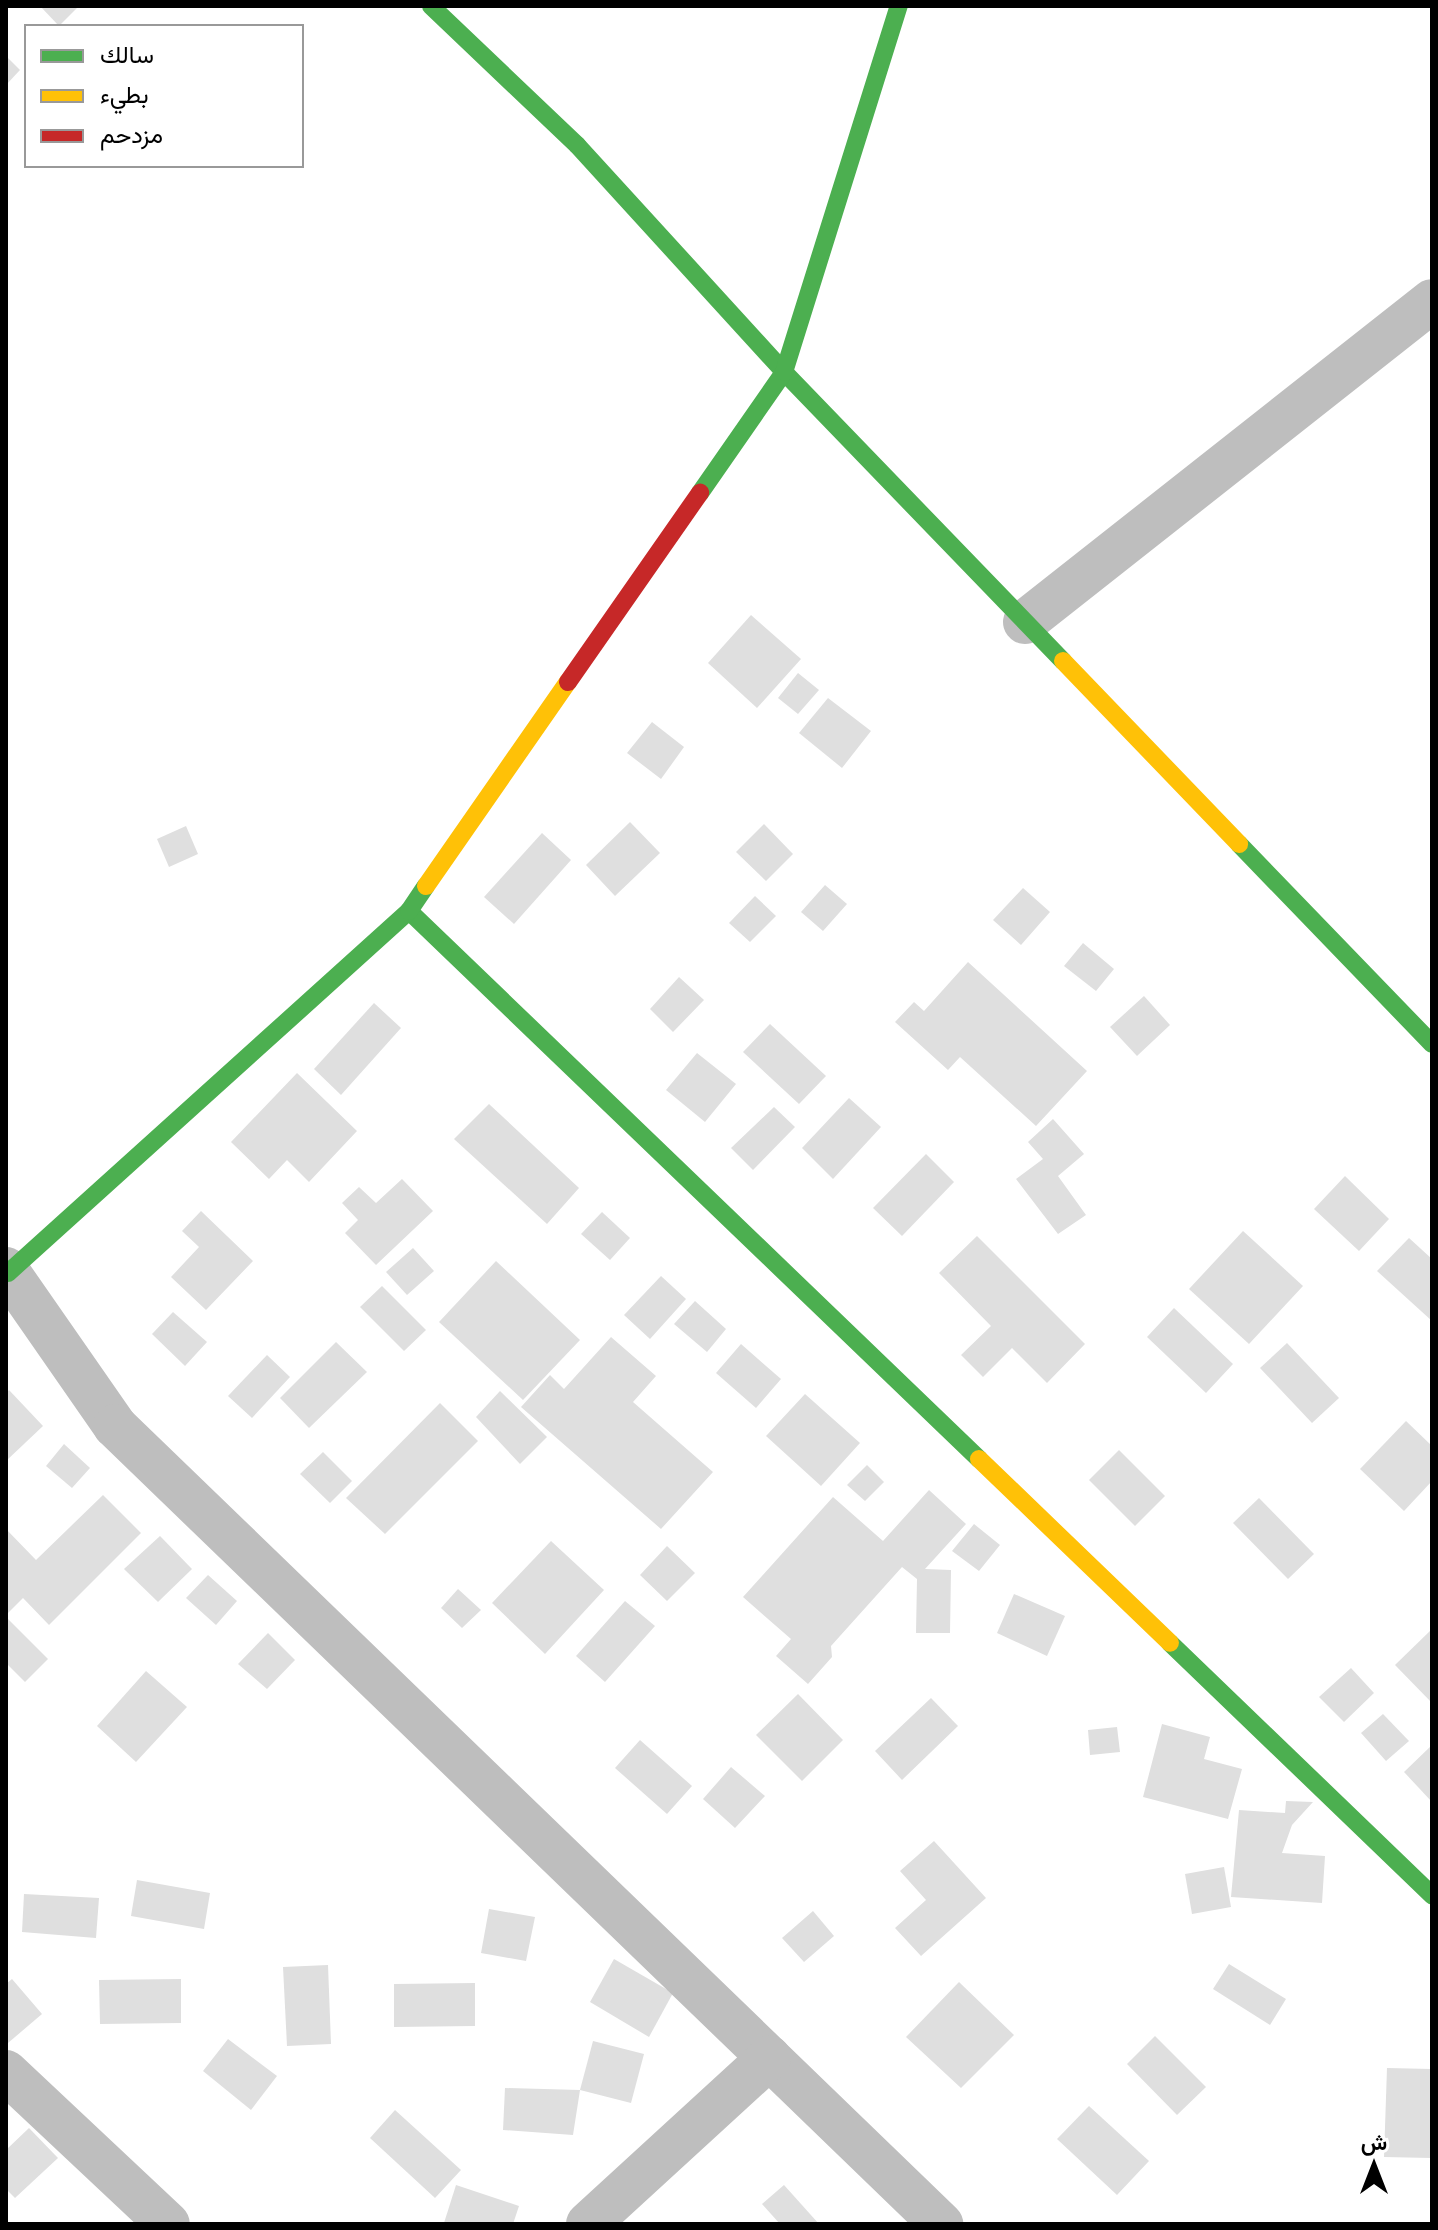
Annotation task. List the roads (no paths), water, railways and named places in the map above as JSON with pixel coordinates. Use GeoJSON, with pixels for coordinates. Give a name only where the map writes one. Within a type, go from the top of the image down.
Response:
{"type":"FeatureCollection","features":[{"type":"Feature","properties":{"kind":"street"},"geometry":{"type":"LineString","coordinates":[[431,6],[577,145],[784,372],[1432,1044]]}},
{"type":"Feature","properties":{"kind":"street"},"geometry":{"type":"LineString","coordinates":[[899,6],[784,372],[409,911],[7,1271],[115,1426],[941,2224]]}},
{"type":"Feature","properties":{"kind":"street"},"geometry":{"type":"LineString","coordinates":[[1025,622],[1432,301]]}},
{"type":"Feature","properties":{"kind":"street"},"geometry":{"type":"LineString","coordinates":[[409,911],[1432,1895]]}},
{"type":"Feature","properties":{"kind":"street"},"geometry":{"type":"LineString","coordinates":[[588,2224],[769,2058]]}},
{"type":"Feature","properties":{"kind":"street"},"geometry":{"type":"LineString","coordinates":[[6,2072],[168,2224]]}}]}
